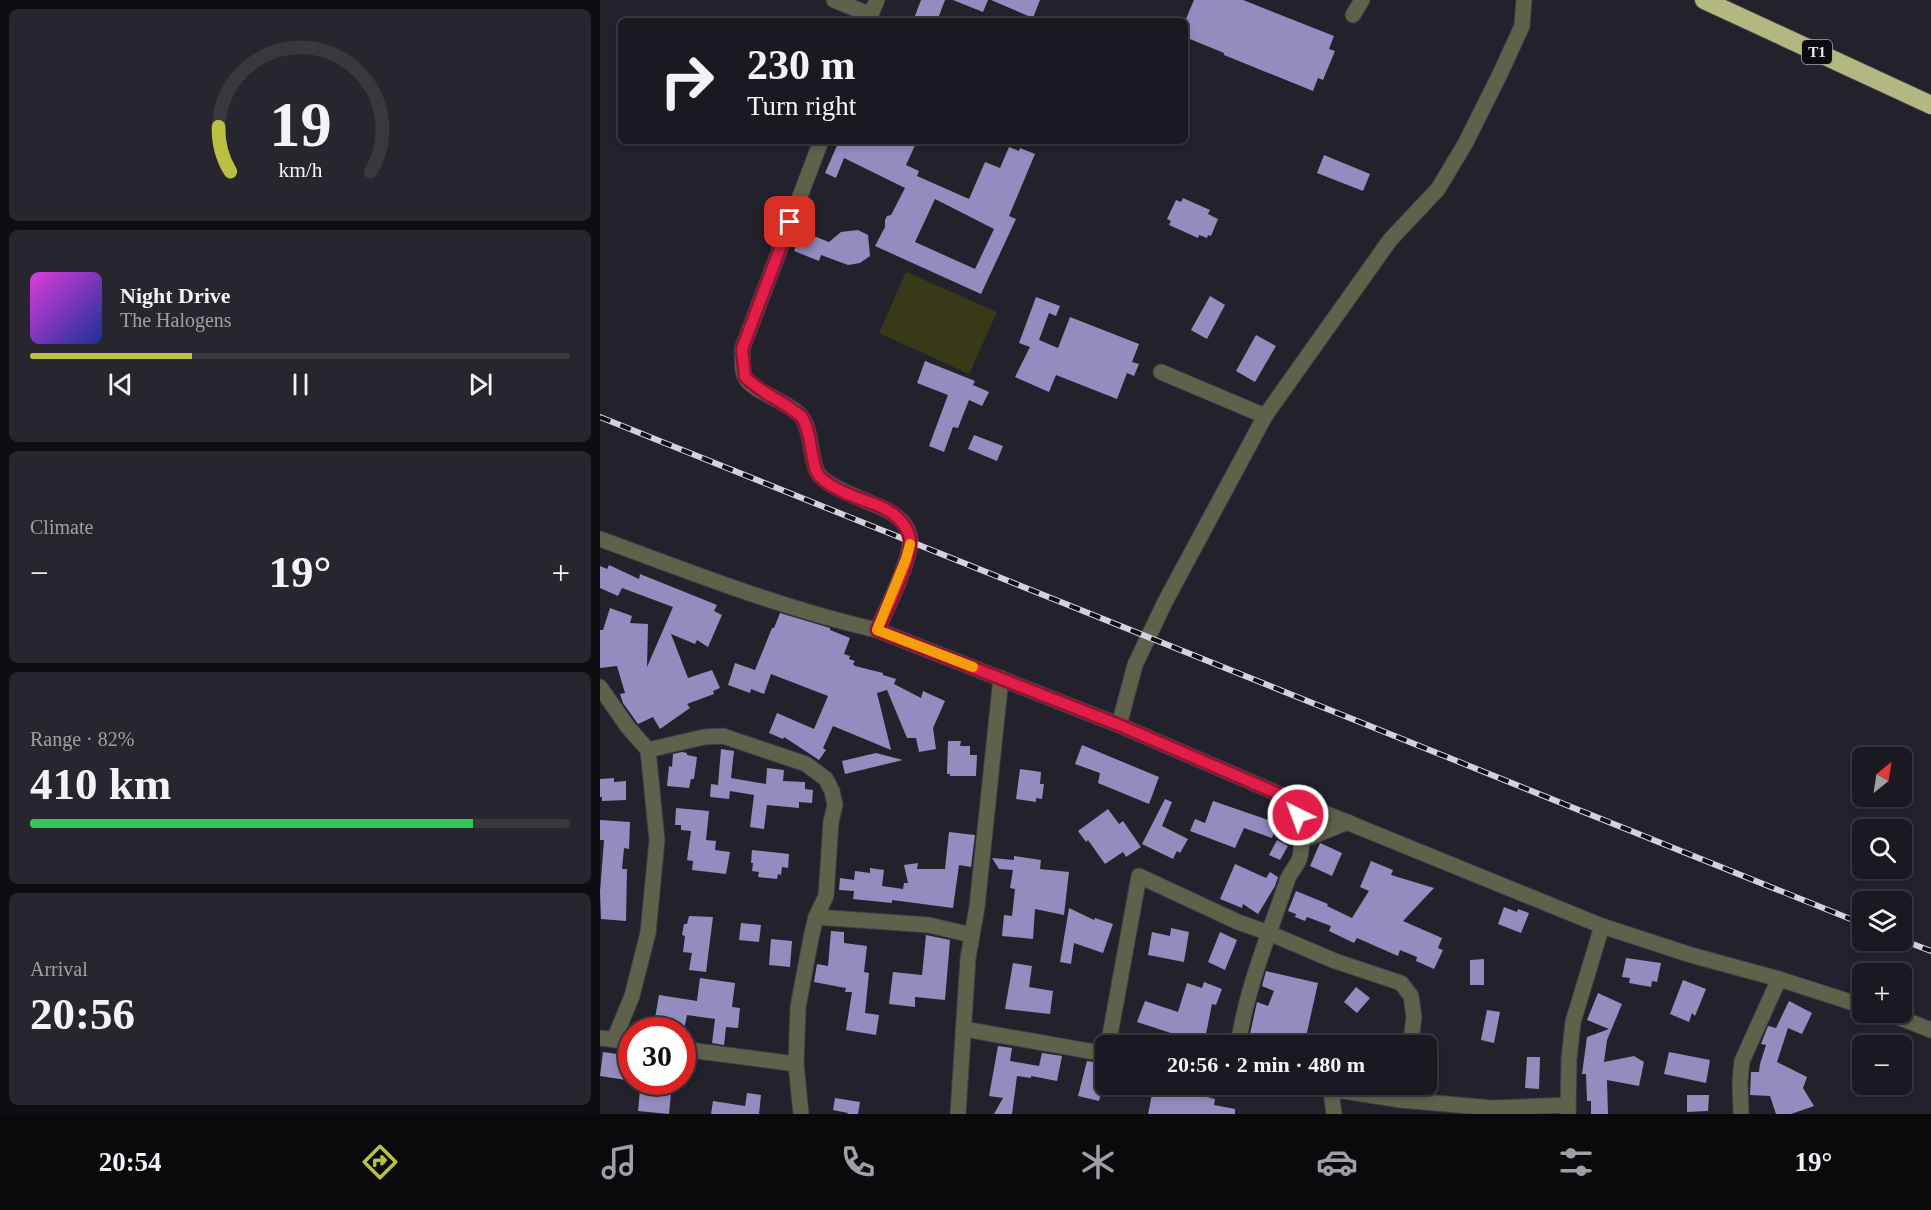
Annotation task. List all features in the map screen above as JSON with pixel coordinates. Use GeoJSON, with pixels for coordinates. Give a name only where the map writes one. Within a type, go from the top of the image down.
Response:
{"type":"FeatureCollection","features":[{"type":"Feature","properties":{"kind":"highway","name":"T1"},"geometry":{"type":"LineString","coordinates":[[1704,0],[1931,105]]}},
{"type":"Feature","properties":{"kind":"street"},"geometry":{"type":"LineString","coordinates":[[834,0],[870,18],[877,0]]}},
{"type":"Feature","properties":{"kind":"street"},"geometry":{"type":"LineString","coordinates":[[1353,15],[1362,0]]}},
{"type":"Feature","properties":{"kind":"street"},"geometry":{"type":"LineString","coordinates":[[1119,725],[1135,665],[1165,602],[1265,416],[1390,240],[1438,189],[1465,144],[1522,26],[1524,0]]}},
{"type":"Feature","properties":{"kind":"street"},"geometry":{"type":"LineString","coordinates":[[820,144],[742,349],[743,365],[745,377],[755,386],[801,416],[810,438],[817,474],[824,481],[882,507],[895,515],[907,527],[911,542],[877,630]]}},
{"type":"Feature","properties":{"kind":"street"},"geometry":{"type":"LineString","coordinates":[[1161,372],[1265,416]]}},
{"type":"Feature","properties":{"kind":"street"},"geometry":{"type":"LineString","coordinates":[[600,538],[706,578],[844,622],[877,630],[1001,678],[1602,926],[1852,1002]]}},
{"type":"Feature","properties":{"kind":"street"},"geometry":{"type":"LineString","coordinates":[[957,1114],[971,935],[978,896],[1001,678]]}},
{"type":"Feature","properties":{"kind":"street"},"geometry":{"type":"LineString","coordinates":[[600,687],[627,726],[648,750],[657,840],[648,933],[639,974],[632,996],[607,1039]]}},
{"type":"Feature","properties":{"kind":"street"},"geometry":{"type":"LineString","coordinates":[[648,750],[704,737],[723,736],[806,764],[826,778],[832,791],[835,805],[831,822],[826,896],[816,917],[798,1007],[796,1064],[801,1114]]}},
{"type":"Feature","properties":{"kind":"street"},"geometry":{"type":"LineString","coordinates":[[1239,1035],[1241,1022],[1269,933],[1289,875],[1300,857],[1300,828],[1295,801]]}},
{"type":"Feature","properties":{"kind":"street"},"geometry":{"type":"LineString","coordinates":[[1300,841],[1348,822]]}},
{"type":"Feature","properties":{"kind":"street"},"geometry":{"type":"LineString","coordinates":[[1110,1035],[1139,876],[1238,922],[1335,961],[1401,982],[1411,996],[1414,1017],[1412,1035]]}},
{"type":"Feature","properties":{"kind":"street"},"geometry":{"type":"LineString","coordinates":[[816,917],[929,926],[971,935]]}},
{"type":"Feature","properties":{"kind":"street"},"geometry":{"type":"LineString","coordinates":[[1366,1095],[1492,1108],[1568,1109],[1569,1059],[1573,1022],[1602,926]]}},
{"type":"Feature","properties":{"kind":"street"},"geometry":{"type":"LineString","coordinates":[[1741,1114],[1742,1061],[1779,979]]}},
{"type":"Feature","properties":{"kind":"street"},"geometry":{"type":"LineString","coordinates":[[1912,1023],[1931,1030]]}},
{"type":"Feature","properties":{"kind":"street"},"geometry":{"type":"LineString","coordinates":[[964,1029],[1095,1052]]}},
{"type":"Feature","properties":{"kind":"street"},"geometry":{"type":"LineString","coordinates":[[696,1051],[796,1064]]}},
{"type":"Feature","properties":{"kind":"street"},"geometry":{"type":"LineString","coordinates":[[1332,1095],[1334,1114]]}},
{"type":"Feature","properties":{"kind":"street"},"geometry":{"type":"LineString","coordinates":[[1401,1100],[1402,1095]]}},
{"type":"Feature","properties":{"kind":"green space"},"geometry":{"type":"Polygon","coordinates":[[[906,272],[997,312],[969,374],[879,333],[906,272]]]}},
{"type":"Feature","properties":{"kind":"building"},"geometry":{"type":"Polygon","coordinates":[[[921,0],[945,0],[938,18],[914,18],[921,0]]]}},
{"type":"Feature","properties":{"kind":"building"},"geometry":{"type":"Polygon","coordinates":[[[953,0],[988,0],[983,12],[953,0]]]}},
{"type":"Feature","properties":{"kind":"building"},"geometry":{"type":"Polygon","coordinates":[[[991,0],[1040,0],[1033,18],[991,0]]]}},
{"type":"Feature","properties":{"kind":"building"},"geometry":{"type":"Polygon","coordinates":[[[1194,0],[1243,0],[1334,36],[1329,49],[1335,51],[1323,80],[1318,78],[1313,91],[1188,38],[1186,18],[1194,0]]]}},
{"type":"Feature","properties":{"kind":"building"},"geometry":{"type":"Polygon","coordinates":[[[838,144],[916,144],[906,165],[919,171],[917,176],[969,199],[985,162],[1000,168],[1009,147],[1019,151],[1020,148],[1035,154],[1009,216],[1016,219],[981,294],[875,246],[885,227],[887,216],[891,215],[905,188],[844,158],[836,178],[825,173],[838,144]],[[935,199],[915,242],[975,269],[994,229],[935,199]]]}},
{"type":"Feature","properties":{"kind":"building"},"geometry":{"type":"Polygon","coordinates":[[[1324,155],[1370,174],[1363,191],[1317,173],[1324,155]]]}},
{"type":"Feature","properties":{"kind":"building"},"geometry":{"type":"Polygon","coordinates":[[[1183,198],[1210,210],[1208,214],[1218,219],[1211,236],[1208,235],[1207,238],[1199,235],[1198,238],[1169,225],[1171,221],[1167,219],[1176,200],[1181,202],[1183,198]]]}},
{"type":"Feature","properties":{"kind":"building"},"geometry":{"type":"Polygon","coordinates":[[[858,230],[868,235],[870,256],[860,263],[848,265],[821,255],[819,261],[794,251],[801,231],[829,242],[841,232],[858,230]]]}},
{"type":"Feature","properties":{"kind":"building"},"geometry":{"type":"Polygon","coordinates":[[[1210,296],[1225,305],[1207,339],[1191,330],[1210,296]]]}},
{"type":"Feature","properties":{"kind":"building"},"geometry":{"type":"Polygon","coordinates":[[[1036,297],[1060,306],[1056,316],[1049,313],[1039,340],[1058,348],[1070,317],[1139,344],[1132,362],[1139,364],[1134,376],[1127,373],[1117,399],[1056,375],[1049,392],[1015,377],[1030,347],[1019,343],[1036,297]]]}},
{"type":"Feature","properties":{"kind":"building"},"geometry":{"type":"Polygon","coordinates":[[[1256,335],[1276,346],[1255,382],[1236,371],[1256,335]]]}},
{"type":"Feature","properties":{"kind":"building"},"geometry":{"type":"Polygon","coordinates":[[[925,361],[975,381],[973,385],[989,392],[982,406],[969,400],[958,428],[953,427],[944,452],[929,446],[948,395],[917,383],[925,361]]]}},
{"type":"Feature","properties":{"kind":"building"},"geometry":{"type":"Polygon","coordinates":[[[974,435],[1003,446],[997,461],[968,449],[974,435]]]}},
{"type":"Feature","properties":{"kind":"building"},"geometry":{"type":"Polygon","coordinates":[[[609,565],[639,579],[640,574],[717,605],[714,611],[722,615],[708,647],[697,640],[695,644],[671,634],[688,678],[712,670],[720,688],[713,691],[714,694],[687,704],[690,708],[660,729],[653,717],[638,724],[623,703],[620,694],[625,693],[617,666],[600,668],[600,630],[603,630],[610,608],[632,616],[630,623],[648,624],[647,667],[673,607],[622,588],[618,596],[600,588],[600,566],[607,569],[609,565]]]}},
{"type":"Feature","properties":{"kind":"building"},"geometry":{"type":"Polygon","coordinates":[[[780,613],[830,628],[850,638],[844,654],[855,661],[853,664],[855,666],[896,679],[894,684],[921,698],[923,691],[945,701],[933,728],[936,749],[919,752],[916,738],[907,738],[887,690],[877,693],[891,750],[833,726],[823,748],[826,750],[819,760],[784,737],[783,739],[769,733],[777,713],[814,729],[828,696],[771,674],[764,694],[751,689],[750,693],[728,685],[735,663],[755,670],[780,613]]]}},
{"type":"Feature","properties":{"kind":"building"},"geometry":{"type":"Polygon","coordinates":[[[948,741],[961,741],[960,746],[970,746],[970,755],[977,755],[976,776],[947,774],[948,741]]]}},
{"type":"Feature","properties":{"kind":"building"},"geometry":{"type":"Polygon","coordinates":[[[1082,745],[1159,777],[1149,804],[1098,783],[1100,773],[1075,764],[1082,745]]]}},
{"type":"Feature","properties":{"kind":"building"},"geometry":{"type":"Polygon","coordinates":[[[721,749],[734,751],[731,778],[766,784],[767,768],[784,770],[783,781],[805,782],[805,789],[813,790],[812,803],[799,802],[799,808],[767,805],[764,829],[750,827],[754,795],[730,791],[729,799],[710,797],[711,784],[718,785],[721,749]]]}},
{"type":"Feature","properties":{"kind":"building"},"geometry":{"type":"Polygon","coordinates":[[[682,752],[697,757],[694,779],[691,779],[689,788],[667,786],[673,754],[682,752]]]}},
{"type":"Feature","properties":{"kind":"building"},"geometry":{"type":"Polygon","coordinates":[[[876,753],[903,760],[845,774],[842,761],[876,753]]]}},
{"type":"Feature","properties":{"kind":"building"},"geometry":{"type":"Polygon","coordinates":[[[1020,769],[1041,772],[1040,784],[1044,784],[1042,799],[1036,798],[1036,802],[1016,799],[1020,769]]]}},
{"type":"Feature","properties":{"kind":"building"},"geometry":{"type":"Polygon","coordinates":[[[614,778],[614,782],[626,781],[626,800],[602,801],[600,779],[614,778]]]}},
{"type":"Feature","properties":{"kind":"building"},"geometry":{"type":"Polygon","coordinates":[[[1165,799],[1172,802],[1162,826],[1188,839],[1180,853],[1177,851],[1173,859],[1142,844],[1165,799]]]}},
{"type":"Feature","properties":{"kind":"building"},"geometry":{"type":"Polygon","coordinates":[[[1213,801],[1277,823],[1272,838],[1244,828],[1235,848],[1190,831],[1195,819],[1205,823],[1213,801]]]}},
{"type":"Feature","properties":{"kind":"building"},"geometry":{"type":"Polygon","coordinates":[[[676,808],[709,811],[706,840],[716,841],[715,850],[730,852],[726,874],[692,870],[693,861],[687,860],[691,831],[681,830],[681,825],[675,825],[676,808]]]}},
{"type":"Feature","properties":{"kind":"building"},"geometry":{"type":"Polygon","coordinates":[[[1108,809],[1119,824],[1123,821],[1141,847],[1126,857],[1123,852],[1105,864],[1088,840],[1086,842],[1078,831],[1108,809]]]}},
{"type":"Feature","properties":{"kind":"building"},"geometry":{"type":"Polygon","coordinates":[[[600,820],[630,822],[629,849],[624,848],[622,869],[627,869],[626,921],[601,919],[600,892],[604,840],[600,840],[600,820]]]}},
{"type":"Feature","properties":{"kind":"building"},"geometry":{"type":"Polygon","coordinates":[[[949,832],[975,835],[971,867],[959,865],[953,908],[892,900],[892,903],[853,899],[854,891],[839,890],[840,878],[854,880],[855,871],[870,873],[870,868],[884,870],[882,886],[903,889],[904,883],[908,883],[904,865],[918,863],[917,869],[945,869],[949,832]]]}},
{"type":"Feature","properties":{"kind":"building"},"geometry":{"type":"Polygon","coordinates":[[[1277,840],[1288,846],[1280,860],[1269,855],[1277,840]]]}},
{"type":"Feature","properties":{"kind":"building"},"geometry":{"type":"Polygon","coordinates":[[[1320,843],[1342,853],[1332,876],[1310,866],[1320,843]]]}},
{"type":"Feature","properties":{"kind":"building"},"geometry":{"type":"Polygon","coordinates":[[[752,850],[789,854],[788,868],[782,867],[781,875],[778,874],[777,879],[758,877],[759,872],[752,871],[752,850]]]}},
{"type":"Feature","properties":{"kind":"building"},"geometry":{"type":"Polygon","coordinates":[[[1014,856],[1041,860],[1040,869],[1069,872],[1064,915],[1035,909],[1033,939],[1002,936],[1004,915],[1012,916],[1015,889],[1010,888],[1013,870],[999,869],[992,858],[1014,860],[1014,856]]]}},
{"type":"Feature","properties":{"kind":"building"},"geometry":{"type":"Polygon","coordinates":[[[1371,861],[1393,870],[1391,875],[1434,888],[1403,921],[1442,938],[1438,948],[1443,950],[1434,969],[1416,961],[1417,957],[1400,950],[1398,956],[1357,938],[1354,943],[1329,931],[1331,926],[1307,917],[1305,921],[1288,911],[1296,891],[1328,904],[1327,906],[1352,918],[1369,891],[1360,887],[1371,861]]]}},
{"type":"Feature","properties":{"kind":"building"},"geometry":{"type":"Polygon","coordinates":[[[1235,864],[1266,878],[1270,872],[1278,877],[1258,914],[1243,904],[1242,908],[1220,899],[1235,864]]]}},
{"type":"Feature","properties":{"kind":"building"},"geometry":{"type":"Polygon","coordinates":[[[1504,907],[1517,912],[1518,909],[1529,913],[1521,933],[1498,924],[1504,907]]]}},
{"type":"Feature","properties":{"kind":"building"},"geometry":{"type":"Polygon","coordinates":[[[1069,908],[1094,920],[1095,918],[1113,924],[1103,953],[1074,943],[1071,964],[1060,962],[1069,908]]]}},
{"type":"Feature","properties":{"kind":"building"},"geometry":{"type":"Polygon","coordinates":[[[689,916],[713,917],[706,972],[689,970],[692,953],[683,952],[685,936],[682,935],[684,924],[687,924],[689,916]]]}},
{"type":"Feature","properties":{"kind":"building"},"geometry":{"type":"Polygon","coordinates":[[[741,923],[761,925],[759,942],[739,940],[741,923]]]}},
{"type":"Feature","properties":{"kind":"building"},"geometry":{"type":"Polygon","coordinates":[[[1171,928],[1189,932],[1184,962],[1148,955],[1152,932],[1170,936],[1171,928]]]}},
{"type":"Feature","properties":{"kind":"building"},"geometry":{"type":"Polygon","coordinates":[[[831,931],[844,932],[844,943],[867,946],[864,972],[869,973],[865,1013],[879,1015],[876,1035],[846,1030],[852,992],[845,992],[846,988],[814,982],[817,964],[828,966],[831,931]]]}},
{"type":"Feature","properties":{"kind":"building"},"geometry":{"type":"Polygon","coordinates":[[[1220,932],[1237,940],[1225,970],[1208,962],[1220,932]]]}},
{"type":"Feature","properties":{"kind":"building"},"geometry":{"type":"Polygon","coordinates":[[[926,935],[950,940],[945,1000],[915,997],[915,1007],[889,1004],[893,972],[922,975],[926,935]]]}},
{"type":"Feature","properties":{"kind":"building"},"geometry":{"type":"Polygon","coordinates":[[[771,939],[792,941],[790,967],[769,965],[771,939]]]}},
{"type":"Feature","properties":{"kind":"building"},"geometry":{"type":"Polygon","coordinates":[[[1626,958],[1661,963],[1657,982],[1652,981],[1651,987],[1629,983],[1630,978],[1622,977],[1626,958]]]}},
{"type":"Feature","properties":{"kind":"building"},"geometry":{"type":"Polygon","coordinates":[[[1484,959],[1484,985],[1470,985],[1470,960],[1484,959]]]}},
{"type":"Feature","properties":{"kind":"building"},"geometry":{"type":"Polygon","coordinates":[[[1013,963],[1032,966],[1029,987],[1053,991],[1050,1014],[1005,1009],[1013,963]]]}},
{"type":"Feature","properties":{"kind":"building"},"geometry":{"type":"Polygon","coordinates":[[[1266,971],[1318,983],[1306,1035],[1250,1035],[1257,1002],[1268,1006],[1274,991],[1262,986],[1266,971]]]}},
{"type":"Feature","properties":{"kind":"building"},"geometry":{"type":"Polygon","coordinates":[[[700,978],[735,983],[732,1007],[740,1008],[738,1028],[726,1027],[724,1045],[712,1043],[715,1019],[687,1015],[687,1017],[655,1017],[659,995],[697,1001],[700,978]]]}},
{"type":"Feature","properties":{"kind":"building"},"geometry":{"type":"Polygon","coordinates":[[[1683,980],[1706,989],[1695,1016],[1692,1013],[1689,1022],[1670,1014],[1683,980]]]}},
{"type":"Feature","properties":{"kind":"building"},"geometry":{"type":"Polygon","coordinates":[[[1204,982],[1222,989],[1216,1005],[1212,1004],[1206,1035],[1177,1035],[1137,1022],[1145,1001],[1178,1012],[1187,983],[1202,988],[1204,982]]]}},
{"type":"Feature","properties":{"kind":"building"},"geometry":{"type":"Polygon","coordinates":[[[1356,987],[1370,998],[1357,1013],[1344,1002],[1356,987]]]}},
{"type":"Feature","properties":{"kind":"building"},"geometry":{"type":"Polygon","coordinates":[[[1598,993],[1622,1004],[1607,1040],[1604,1062],[1634,1056],[1644,1062],[1639,1086],[1607,1080],[1608,1114],[1591,1114],[1591,1101],[1587,1101],[1586,1074],[1582,1074],[1587,1037],[1609,1029],[1587,1020],[1598,993]]]}},
{"type":"Feature","properties":{"kind":"building"},"geometry":{"type":"Polygon","coordinates":[[[1789,1001],[1812,1013],[1802,1034],[1788,1028],[1777,1062],[1807,1077],[1803,1088],[1814,1106],[1791,1114],[1776,1114],[1770,1096],[1750,1095],[1751,1072],[1759,1072],[1766,1045],[1761,1044],[1768,1026],[1776,1028],[1789,1001]]]}},
{"type":"Feature","properties":{"kind":"building"},"geometry":{"type":"Polygon","coordinates":[[[1487,1010],[1500,1012],[1494,1043],[1481,1040],[1487,1010]]]}},
{"type":"Feature","properties":{"kind":"building"},"geometry":{"type":"Polygon","coordinates":[[[998,1046],[1012,1048],[1010,1061],[1039,1066],[1042,1053],[1062,1056],[1057,1081],[1017,1076],[1012,1114],[994,1114],[1003,1098],[989,1096],[998,1046]]]}},
{"type":"Feature","properties":{"kind":"building"},"geometry":{"type":"Polygon","coordinates":[[[603,1052],[618,1054],[618,1079],[600,1076],[603,1052]]]}},
{"type":"Feature","properties":{"kind":"building"},"geometry":{"type":"Polygon","coordinates":[[[1669,1052],[1710,1060],[1706,1083],[1664,1074],[1669,1052]]]}},
{"type":"Feature","properties":{"kind":"building"},"geometry":{"type":"Polygon","coordinates":[[[1527,1057],[1540,1057],[1539,1089],[1525,1088],[1527,1057]]]}},
{"type":"Feature","properties":{"kind":"building"},"geometry":{"type":"Polygon","coordinates":[[[1087,1061],[1095,1062],[1095,1095],[1100,1095],[1099,1101],[1078,1096],[1087,1061]]]}},
{"type":"Feature","properties":{"kind":"building"},"geometry":{"type":"Polygon","coordinates":[[[747,1093],[761,1095],[759,1114],[711,1114],[713,1101],[745,1106],[747,1093]]]}},
{"type":"Feature","properties":{"kind":"building"},"geometry":{"type":"Polygon","coordinates":[[[640,1095],[671,1095],[669,1114],[638,1111],[640,1095]]]}},
{"type":"Feature","properties":{"kind":"building"},"geometry":{"type":"Polygon","coordinates":[[[1152,1095],[1199,1095],[1215,1099],[1214,1105],[1235,1109],[1235,1114],[1148,1114],[1152,1095]]]}},
{"type":"Feature","properties":{"kind":"building"},"geometry":{"type":"Polygon","coordinates":[[[1687,1095],[1709,1095],[1708,1111],[1687,1112],[1687,1095]]]}},
{"type":"Feature","properties":{"kind":"building"},"geometry":{"type":"Polygon","coordinates":[[[835,1098],[860,1102],[858,1114],[833,1110],[835,1098]]]}},
{"type":"Feature","properties":{"kind":"railway"},"geometry":{"type":"LineString","coordinates":[[600,417],[1852,920]]}},
{"type":"Feature","properties":{"kind":"railway"},"geometry":{"type":"LineString","coordinates":[[1912,944],[1931,951]]}},
{"type":"Feature","properties":{"kind":"slow traffic"},"geometry":{"type":"LineString","coordinates":[[910,544],[877,630],[973,667]]}},
{"type":"Feature","properties":{"kind":"route"},"geometry":{"type":"LineString","coordinates":[[790,222],[742,349],[745,377],[801,416],[810,438],[817,474],[824,481],[882,507],[895,515],[907,527],[911,542],[877,630],[1119,725],[1295,801],[1298,815]]}}]}
